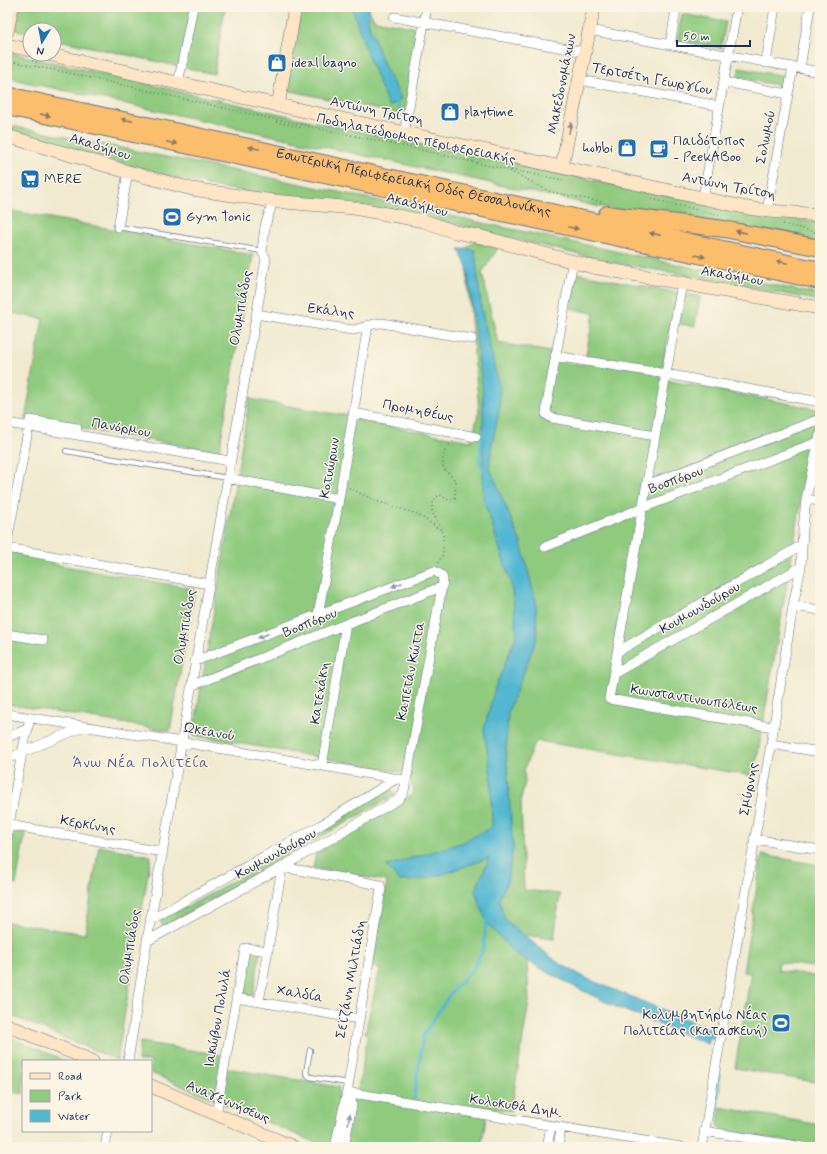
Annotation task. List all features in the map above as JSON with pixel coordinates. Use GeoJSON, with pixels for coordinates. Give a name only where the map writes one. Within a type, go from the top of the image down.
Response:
{"type":"FeatureCollection","features":[{"type":"Feature","properties":{"kind":"highway","name":"Εσωτερική Περιφερειακή Οδός Θεσσαλονίκης"},"geometry":{"type":"LineString","coordinates":[[7,95],[820,270]]}},
{"type":"Feature","properties":{"kind":"highway","name":"Εσωτερική Περιφερειακή Οδός Θεσσαλονίκης"},"geometry":{"type":"LineString","coordinates":[[7,107],[820,281]]}},
{"type":"Feature","properties":{"kind":"highway"},"geometry":{"type":"LineString","coordinates":[[518,205],[529,202],[605,214],[724,229],[820,248]]}},
{"type":"Feature","properties":{"kind":"street"},"geometry":{"type":"LineString","coordinates":[[7,32],[12,7]]}},
{"type":"Feature","properties":{"kind":"street"},"geometry":{"type":"LineString","coordinates":[[178,84],[193,7]]}},
{"type":"Feature","properties":{"kind":"street"},"geometry":{"type":"LineString","coordinates":[[278,106],[295,7]]}},
{"type":"Feature","properties":{"kind":"street"},"geometry":{"type":"LineString","coordinates":[[404,134],[427,7]]}},
{"type":"Feature","properties":{"kind":"street","name":"Μακεδονομάχων"},"geometry":{"type":"LineString","coordinates":[[562,166],[594,7]]}},
{"type":"Feature","properties":{"kind":"street"},"geometry":{"type":"LineString","coordinates":[[670,46],[676,10],[674,7]]}},
{"type":"Feature","properties":{"kind":"street"},"geometry":{"type":"LineString","coordinates":[[703,198],[737,7]]}},
{"type":"Feature","properties":{"kind":"street"},"geometry":{"type":"LineString","coordinates":[[766,62],[775,7]]}},
{"type":"Feature","properties":{"kind":"street","name":"Σολωμού"},"geometry":{"type":"LineString","coordinates":[[767,211],[788,94],[797,68],[810,7]]}},
{"type":"Feature","properties":{"kind":"street"},"geometry":{"type":"LineString","coordinates":[[394,18],[585,52]]}},
{"type":"Feature","properties":{"kind":"street"},"geometry":{"type":"LineString","coordinates":[[589,30],[670,46],[820,72]]}},
{"type":"Feature","properties":{"kind":"street"},"geometry":{"type":"LineString","coordinates":[[7,45],[22,48]]}},
{"type":"Feature","properties":{"kind":"street","name":"Αντώνη Τρίτση"},"geometry":{"type":"LineString","coordinates":[[62,57],[404,134],[562,166],[703,198],[767,211],[820,215]]}},
{"type":"Feature","properties":{"kind":"street","name":"Τερτσέτη Γεωργίου"},"geometry":{"type":"LineString","coordinates":[[580,80],[719,106]]}},
{"type":"Feature","properties":{"kind":"street"},"geometry":{"type":"LineString","coordinates":[[724,82],[788,94]]}},
{"type":"Feature","properties":{"kind":"street","name":"Ακαδήμου"},"geometry":{"type":"LineString","coordinates":[[7,136],[128,172],[192,189],[273,201],[354,208],[416,220],[455,232],[482,237],[606,270],[820,308]]}},
{"type":"Feature","properties":{"kind":"street"},"geometry":{"type":"LineString","coordinates":[[118,227],[128,172]]}},
{"type":"Feature","properties":{"kind":"street","name":"Ολυμπιάδος"},"geometry":{"type":"LineString","coordinates":[[128,1060],[150,920],[266,259],[262,251],[265,226],[273,201]]}},
{"type":"Feature","properties":{"kind":"street"},"geometry":{"type":"LineString","coordinates":[[573,261],[555,356],[546,414],[552,418],[655,436]]}},
{"type":"Feature","properties":{"kind":"street"},"geometry":{"type":"LineString","coordinates":[[613,674],[682,283]]}},
{"type":"Feature","properties":{"kind":"street","name":"Εκάλης"},"geometry":{"type":"LineString","coordinates":[[256,314],[352,330],[368,325],[382,323],[472,339]]}},
{"type":"Feature","properties":{"kind":"street","name":"Κοτυώρων"},"geometry":{"type":"LineString","coordinates":[[318,615],[342,485],[368,325]]}},
{"type":"Feature","properties":{"kind":"street"},"geometry":{"type":"LineString","coordinates":[[555,356],[666,374],[820,402]]}},
{"type":"Feature","properties":{"kind":"street","name":"Προμηθέως"},"geometry":{"type":"LineString","coordinates":[[354,413],[473,436]]}},
{"type":"Feature","properties":{"kind":"street","name":"Βοσπόρου"},"geometry":{"type":"LineString","coordinates":[[647,485],[820,419]]}},
{"type":"Feature","properties":{"kind":"street","name":"Πανόρμου"},"geometry":{"type":"LineString","coordinates":[[7,423],[230,461]]}},
{"type":"Feature","properties":{"kind":"street"},"geometry":{"type":"LineString","coordinates":[[7,542],[29,427]]}},
{"type":"Feature","properties":{"kind":"street","name":"Βοσπόρου"},"geometry":{"type":"LineString","coordinates":[[545,547],[819,439]]}},
{"type":"Feature","properties":{"kind":"street","name":"Σμύρνης"},"geometry":{"type":"LineString","coordinates":[[702,1147],[793,606],[801,567],[806,499],[819,439]]}},
{"type":"Feature","properties":{"kind":"street"},"geometry":{"type":"LineString","coordinates":[[227,478],[339,499]]}},
{"type":"Feature","properties":{"kind":"street"},"geometry":{"type":"LineString","coordinates":[[806,499],[820,501]]}},
{"type":"Feature","properties":{"kind":"street","name":"Κουμουνδούρου"},"geometry":{"type":"LineString","coordinates":[[617,652],[802,545]]}},
{"type":"Feature","properties":{"kind":"street"},"geometry":{"type":"LineString","coordinates":[[7,548],[209,584]]}},
{"type":"Feature","properties":{"kind":"street","name":"Κουμουνδούρου"},"geometry":{"type":"LineString","coordinates":[[613,674],[801,567]]}},
{"type":"Feature","properties":{"kind":"street"},"geometry":{"type":"LineString","coordinates":[[434,571],[442,577],[441,587]]}},
{"type":"Feature","properties":{"kind":"street","name":"Βοσπόρου"},"geometry":{"type":"LineString","coordinates":[[195,661],[434,571]]}},
{"type":"Feature","properties":{"kind":"street","name":"Βοσπόρου"},"geometry":{"type":"LineString","coordinates":[[191,686],[441,587]]}},
{"type":"Feature","properties":{"kind":"street","name":"Καπετάν Κώττα"},"geometry":{"type":"LineString","coordinates":[[401,779],[441,587]]}},
{"type":"Feature","properties":{"kind":"street"},"geometry":{"type":"LineString","coordinates":[[793,606],[820,610]]}},
{"type":"Feature","properties":{"kind":"street","name":"Κατεχάκη"},"geometry":{"type":"LineString","coordinates":[[322,766],[346,624]]}},
{"type":"Feature","properties":{"kind":"street"},"geometry":{"type":"LineString","coordinates":[[7,634],[43,640]]}},
{"type":"Feature","properties":{"kind":"street","name":"Κωνσταντινουπόλεως"},"geometry":{"type":"LineString","coordinates":[[613,674],[609,699],[773,727]]}},
{"type":"Feature","properties":{"kind":"street","name":"Ωκεανού"},"geometry":{"type":"LineString","coordinates":[[7,714],[401,779]]}},
{"type":"Feature","properties":{"kind":"street"},"geometry":{"type":"LineString","coordinates":[[7,836],[30,718]]}},
{"type":"Feature","properties":{"kind":"street"},"geometry":{"type":"LineString","coordinates":[[7,759],[85,726]]}},
{"type":"Feature","properties":{"kind":"street"},"geometry":{"type":"LineString","coordinates":[[7,737],[28,729]]}},
{"type":"Feature","properties":{"kind":"street"},"geometry":{"type":"LineString","coordinates":[[771,744],[820,752]]}},
{"type":"Feature","properties":{"kind":"street","name":"Κουμουνδούρου"},"geometry":{"type":"LineString","coordinates":[[147,942],[395,803],[403,794],[401,779],[150,920]]}},
{"type":"Feature","properties":{"kind":"street","name":"Κερκίνης"},"geometry":{"type":"LineString","coordinates":[[9,825],[162,852]]}},
{"type":"Feature","properties":{"kind":"street"},"geometry":{"type":"LineString","coordinates":[[754,839],[820,850]]}},
{"type":"Feature","properties":{"kind":"street"},"geometry":{"type":"LineString","coordinates":[[259,1002],[282,867]]}},
{"type":"Feature","properties":{"kind":"street","name":"Σεϊζάνη Μιλτιάδη"},"geometry":{"type":"LineString","coordinates":[[282,867],[378,884],[380,885],[381,889],[347,1087],[335,1147]]}},
{"type":"Feature","properties":{"kind":"street","name":"Ιακώβου Πολυλά"},"geometry":{"type":"LineString","coordinates":[[216,1115],[245,949],[268,951]]}},
{"type":"Feature","properties":{"kind":"street","name":"Χαλδία"},"geometry":{"type":"LineString","coordinates":[[236,998],[359,1019]]}},
{"type":"Feature","properties":{"kind":"street"},"geometry":{"type":"LineString","coordinates":[[7,1025],[90,1060]]}},
{"type":"Feature","properties":{"kind":"street","name":"Αναγεννήσεως"},"geometry":{"type":"LineString","coordinates":[[152,1086],[293,1147]]}},
{"type":"Feature","properties":{"kind":"street","name":"Σεϊζάνη Μιλτιάδη"},"geometry":{"type":"LineString","coordinates":[[344,1147],[352,1105],[347,1087]]}},
{"type":"Feature","properties":{"kind":"street","name":"Κολοκυθά Δημ."},"geometry":{"type":"LineString","coordinates":[[347,1087],[561,1128],[681,1147]]}},
{"type":"Feature","properties":{"kind":"street"},"geometry":{"type":"LineString","coordinates":[[547,1147],[550,1126]]}},
{"type":"Feature","properties":{"kind":"street"},"geometry":{"type":"LineString","coordinates":[[558,1147],[561,1128]]}},
{"type":"Feature","properties":{"kind":"street"},"geometry":{"type":"LineString","coordinates":[[704,1131],[803,1147]]}},
{"type":"Feature","properties":{"kind":"street"},"geometry":{"type":"LineString","coordinates":[[105,1147],[108,1132]]}},
{"type":"Feature","properties":{"kind":"lane"},"geometry":{"type":"LineString","coordinates":[[118,227],[262,251]]}},
{"type":"Feature","properties":{"kind":"lane"},"geometry":{"type":"LineString","coordinates":[[66,451],[227,478]]}},
{"type":"Feature","properties":{"kind":"lane"},"geometry":{"type":"LineString","coordinates":[[310,1050],[306,1074],[310,1077],[347,1087]]}},
{"type":"Feature","properties":{"kind":"path","name":"Ποδηλατόδρομος περιφερειακής"},"geometry":{"type":"LineString","coordinates":[[7,61],[41,67],[508,170],[563,180]]}},
{"type":"Feature","properties":{"kind":"path"},"geometry":{"type":"LineString","coordinates":[[276,122],[303,128]]}},
{"type":"Feature","properties":{"kind":"path"},"geometry":{"type":"LineString","coordinates":[[508,170],[551,192],[602,202]]}},
{"type":"Feature","properties":{"kind":"path"},"geometry":{"type":"LineString","coordinates":[[650,199],[724,216]]}},
{"type":"Feature","properties":{"kind":"path"},"geometry":{"type":"LineString","coordinates":[[711,217],[718,218]]}},
{"type":"Feature","properties":{"kind":"path"},"geometry":{"type":"LineString","coordinates":[[434,571],[443,554],[441,530],[432,512],[432,506],[435,498],[440,495],[449,500],[455,498],[456,492],[456,481],[443,468],[443,458],[449,444],[473,436]]}},
{"type":"Feature","properties":{"kind":"path"},"geometry":{"type":"LineString","coordinates":[[342,485],[379,502],[417,514],[441,530]]}},
{"type":"Feature","properties":{"kind":"green space"},"geometry":{"type":"Polygon","coordinates":[[[19,7],[225,7],[214,74],[62,41],[62,22],[22,22],[22,32],[17,31],[16,24],[19,7]]]}},
{"type":"Feature","properties":{"kind":"green space"},"geometry":{"type":"Polygon","coordinates":[[[301,7],[369,7],[369,11],[375,20],[418,28],[404,115],[286,90],[301,7]]]}},
{"type":"Feature","properties":{"kind":"green space"},"geometry":{"type":"Polygon","coordinates":[[[682,14],[726,22],[721,48],[677,40],[682,14]]]}},
{"type":"Feature","properties":{"kind":"green space"},"geometry":{"type":"Polygon","coordinates":[[[7,52],[22,55],[22,62],[51,62],[342,128],[767,216],[820,222],[820,243],[596,206],[7,78],[7,52]]]}},
{"type":"Feature","properties":{"kind":"green space"},"geometry":{"type":"Polygon","coordinates":[[[739,68],[785,76],[784,86],[738,78],[739,68]]]}},
{"type":"Feature","properties":{"kind":"green space"},"geometry":{"type":"Polygon","coordinates":[[[7,125],[301,184],[820,295],[820,301],[704,278],[609,262],[449,223],[222,188],[183,180],[7,132],[7,125]]]}},
{"type":"Feature","properties":{"kind":"green space"},"geometry":{"type":"Polygon","coordinates":[[[7,210],[253,255],[219,452],[25,419],[43,319],[7,312],[7,210]]]}},
{"type":"Feature","properties":{"kind":"green space"},"geometry":{"type":"Polygon","coordinates":[[[475,241],[498,248],[482,273],[498,343],[551,352],[550,360],[584,365],[594,313],[571,309],[577,273],[700,297],[695,326],[671,323],[660,379],[817,409],[754,776],[538,741],[533,746],[524,770],[525,782],[521,798],[524,890],[560,894],[554,939],[526,935],[529,1002],[511,1111],[488,1108],[481,1147],[326,1147],[152,1073],[152,1060],[138,1060],[140,1042],[221,1055],[220,1067],[339,1087],[338,1098],[356,1100],[368,1034],[365,1033],[380,969],[373,966],[387,881],[313,868],[316,853],[397,806],[412,795],[414,787],[411,785],[412,774],[193,735],[250,396],[250,399],[341,415],[349,414],[348,419],[471,441],[479,411],[467,274],[468,269],[465,249],[475,241]]]}},
{"type":"Feature","properties":{"kind":"green space"},"geometry":{"type":"Polygon","coordinates":[[[7,551],[48,558],[53,564],[195,589],[170,731],[7,704],[7,551]]]}},
{"type":"Feature","properties":{"kind":"green space"},"geometry":{"type":"Polygon","coordinates":[[[391,789],[396,794],[163,927],[160,919],[187,907],[326,828],[330,823],[384,790],[391,789]]]}},
{"type":"Feature","properties":{"kind":"green space"},"geometry":{"type":"Polygon","coordinates":[[[11,831],[25,833],[16,885],[7,883],[7,852],[11,831]]]}},
{"type":"Feature","properties":{"kind":"green space"},"geometry":{"type":"Polygon","coordinates":[[[99,846],[151,856],[117,1060],[7,1014],[7,922],[85,934],[99,846]]]}},
{"type":"Feature","properties":{"kind":"green space"},"geometry":{"type":"Polygon","coordinates":[[[762,855],[820,865],[820,968],[779,962],[778,970],[820,977],[820,1083],[735,1068],[751,973],[743,972],[762,855]]]}},
{"type":"Feature","properties":{"kind":"green space"},"geometry":{"type":"Polygon","coordinates":[[[248,951],[260,953],[253,996],[241,994],[248,951]]]}},
{"type":"Feature","properties":{"kind":"green space"},"geometry":{"type":"Polygon","coordinates":[[[7,1036],[64,1060],[22,1060],[22,1094],[11,1092],[7,1111],[7,1036]]]}},
{"type":"Feature","properties":{"kind":"green space"},"geometry":{"type":"Polygon","coordinates":[[[720,1107],[820,1125],[820,1147],[721,1130],[718,1124],[720,1107]]]}},
{"type":"Feature","properties":{"kind":"water"},"geometry":{"type":"Polygon","coordinates":[[[352,7],[369,7],[368,22],[384,65],[401,99],[389,107],[368,56],[352,7]]]}},
{"type":"Feature","properties":{"kind":"water"},"geometry":{"type":"Polygon","coordinates":[[[459,249],[475,250],[481,307],[499,387],[500,406],[489,466],[521,543],[536,602],[537,638],[508,712],[506,749],[513,849],[507,882],[499,899],[505,920],[557,962],[588,979],[712,1030],[708,1044],[618,1008],[573,986],[516,955],[487,923],[475,891],[489,858],[434,877],[412,881],[400,881],[386,866],[461,843],[492,827],[491,778],[484,729],[495,688],[517,634],[511,583],[483,498],[482,385],[467,267],[459,249]]]}},
{"type":"Feature","properties":{"kind":"waterway"},"geometry":{"type":"LineString","coordinates":[[395,99],[400,110]]}},
{"type":"Feature","properties":{"kind":"waterway"},"geometry":{"type":"LineString","coordinates":[[484,430],[479,459],[485,473]]}},
{"type":"Feature","properties":{"kind":"waterway"},"geometry":{"type":"LineString","coordinates":[[414,1100],[423,1036],[450,994],[473,969],[483,950],[487,918]]}},
{"type":"Feature","properties":{"kind":"waterway"},"geometry":{"type":"LineString","coordinates":[[708,1035],[719,1040]]}},
{"type":"Feature","properties":{"kind":"waterway"},"geometry":{"type":"LineString","coordinates":[[709,1147],[719,1090],[719,1068]]}},
{"type":"Feature","properties":{"kind":"place","name":"ideal bagno"},"geometry":{"type":"Point","coordinates":[277,63]}},
{"type":"Feature","properties":{"kind":"place","name":"playtime"},"geometry":{"type":"Point","coordinates":[450,112]}},
{"type":"Feature","properties":{"kind":"place","name":"hobbi"},"geometry":{"type":"Point","coordinates":[627,148]}},
{"type":"Feature","properties":{"kind":"place","name":"Παιδότοπος - PeekABoo"},"geometry":{"type":"Point","coordinates":[659,149]}},
{"type":"Feature","properties":{"kind":"place","name":"MERE"},"geometry":{"type":"Point","coordinates":[30,179]}},
{"type":"Feature","properties":{"kind":"place","name":"Gym Tonic"},"geometry":{"type":"Point","coordinates":[172,217]}},
{"type":"Feature","properties":{"kind":"place","name":"Κολυμβητήριο Νέας Πολιτείας (κατασκευή)"},"geometry":{"type":"Point","coordinates":[781,1023]}},
{"type":"Feature","properties":{"kind":"district","name":"Άνω Νέα Πολιτεία"},"geometry":{"type":"Point","coordinates":[141,763]}}]}
